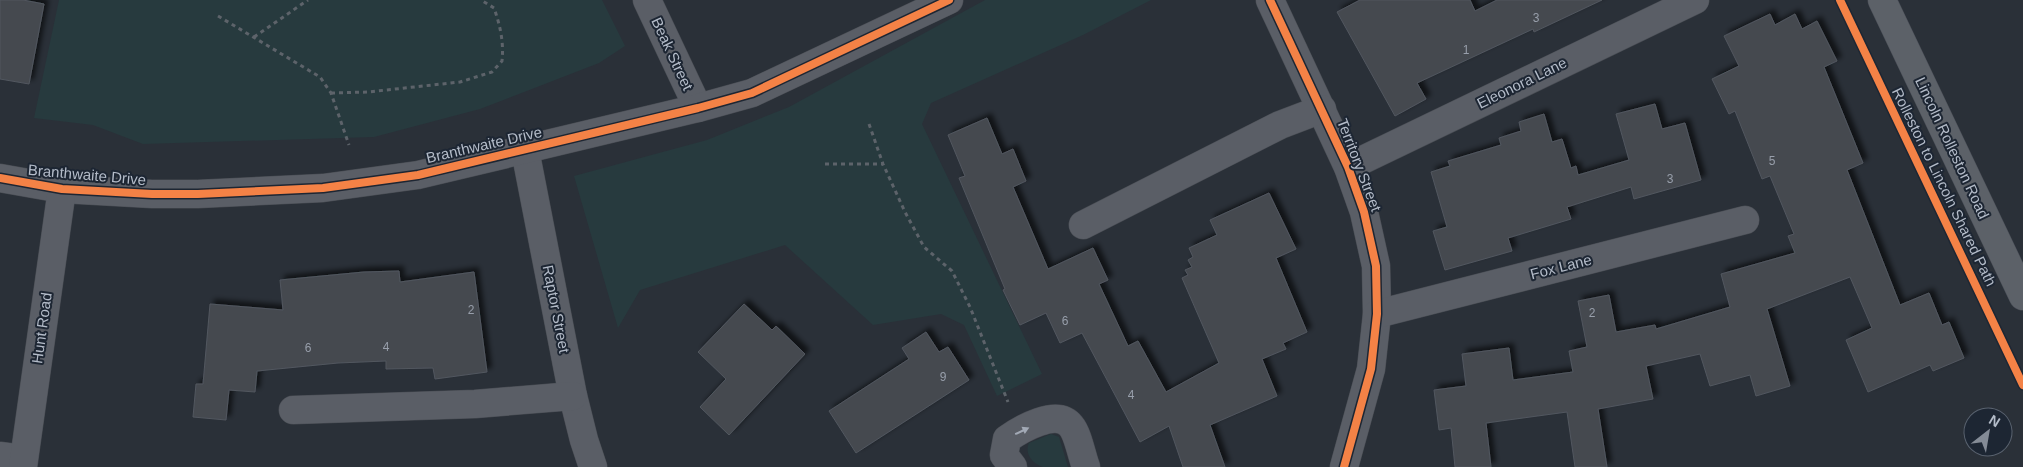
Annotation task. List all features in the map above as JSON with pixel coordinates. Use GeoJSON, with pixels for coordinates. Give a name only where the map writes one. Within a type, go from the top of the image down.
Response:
{"type":"FeatureCollection","features":[{"type":"Feature","properties":{"kind":"main road","name":"Lincoln Rolleston Road"},"geometry":{"type":"LineString","coordinates":[[1882,0],[2023,296]]}},
{"type":"Feature","properties":{"kind":"street","name":"Beak Street"},"geometry":{"type":"LineString","coordinates":[[648,0],[698,108]]}},
{"type":"Feature","properties":{"kind":"street","name":"Branthwaite Drive"},"geometry":{"type":"LineString","coordinates":[[0,178],[62,189],[152,194],[248,193],[323,188],[418,175],[698,108],[752,93],[950,0]]}},
{"type":"Feature","properties":{"kind":"street","name":"Territory Street"},"geometry":{"type":"LineString","coordinates":[[1270,0],[1348,166],[1364,212],[1376,266],[1377,314],[1371,370],[1344,467]]}},
{"type":"Feature","properties":{"kind":"street","name":"Eleonora Lane"},"geometry":{"type":"LineString","coordinates":[[1348,166],[1695,0]]}},
{"type":"Feature","properties":{"kind":"street"},"geometry":{"type":"LineString","coordinates":[[1083,225],[1280,125],[1322,109]]}},
{"type":"Feature","properties":{"kind":"street","name":"Raptor Street"},"geometry":{"type":"LineString","coordinates":[[525,150],[573,396],[593,467]]}},
{"type":"Feature","properties":{"kind":"street","name":"Hunt Road"},"geometry":{"type":"LineString","coordinates":[[15,461],[62,189]]}},
{"type":"Feature","properties":{"kind":"street","name":"Fox Lane"},"geometry":{"type":"LineString","coordinates":[[1377,314],[1745,220]]}},
{"type":"Feature","properties":{"kind":"street"},"geometry":{"type":"LineString","coordinates":[[293,410],[475,404],[573,396]]}},
{"type":"Feature","properties":{"kind":"street"},"geometry":{"type":"LineString","coordinates":[[1013,467],[1004,455],[1007,439],[1050,418],[1064,420],[1072,426],[1086,467]]}},
{"type":"Feature","properties":{"kind":"path"},"geometry":{"type":"LineString","coordinates":[[254,37],[308,0]]}},
{"type":"Feature","properties":{"kind":"path"},"geometry":{"type":"LineString","coordinates":[[331,93],[368,92],[460,82],[492,72],[502,61],[504,46],[494,8],[481,0]]}},
{"type":"Feature","properties":{"kind":"path"},"geometry":{"type":"LineString","coordinates":[[218,16],[320,77],[331,93],[349,145]]}},
{"type":"Feature","properties":{"kind":"path"},"geometry":{"type":"LineString","coordinates":[[869,124],[883,164],[905,212],[924,247],[952,271],[970,307],[1010,408]]}},
{"type":"Feature","properties":{"kind":"path"},"geometry":{"type":"LineString","coordinates":[[825,164],[883,164]]}},
{"type":"Feature","properties":{"kind":"green space"},"geometry":{"type":"Polygon","coordinates":[[[59,0],[602,0],[625,46],[599,63],[480,109],[374,137],[143,144],[93,125],[34,118],[59,0]]]}},
{"type":"Feature","properties":{"kind":"green space"},"geometry":{"type":"Polygon","coordinates":[[[985,0],[1151,0],[1083,35],[931,103],[922,124],[1042,374],[997,396],[964,325],[941,314],[873,325],[785,245],[640,290],[618,328],[574,176],[707,140],[789,107],[985,0]]]}},
{"type":"Feature","properties":{"kind":"green space"},"geometry":{"type":"Polygon","coordinates":[[[1051,434],[1059,437],[1068,467],[1043,467],[1036,464],[1030,458],[1028,451],[1029,443],[1051,434]]]}},
{"type":"Feature","properties":{"kind":"building"},"geometry":{"type":"Polygon","coordinates":[[[0,0],[23,0],[44,4],[29,84],[0,79],[0,0]]]}},
{"type":"Feature","properties":{"kind":"building"},"geometry":{"type":"Polygon","coordinates":[[[1360,0],[1470,0],[1475,11],[1497,0],[1602,0],[1534,32],[1533,29],[1417,83],[1426,99],[1395,116],[1337,12],[1360,0]]]}},
{"type":"Feature","properties":{"kind":"building"},"geometry":{"type":"Polygon","coordinates":[[[1770,14],[1775,25],[1795,14],[1802,29],[1817,21],[1837,61],[1824,67],[1863,163],[1847,170],[1900,305],[1929,293],[1942,325],[1949,322],[1964,358],[1933,371],[1930,365],[1868,392],[1846,340],[1872,328],[1850,277],[1767,309],[1790,386],[1756,396],[1750,375],[1710,386],[1700,354],[1646,366],[1653,399],[1598,409],[1607,467],[1575,467],[1567,412],[1486,423],[1491,467],[1455,467],[1451,428],[1439,430],[1434,390],[1466,386],[1462,354],[1509,348],[1513,380],[1573,372],[1569,351],[1587,347],[1578,301],[1609,295],[1616,332],[1655,325],[1656,329],[1730,307],[1721,274],[1795,253],[1788,236],[1794,234],[1770,176],[1762,179],[1735,111],[1729,114],[1712,79],[1739,66],[1724,36],[1770,14]]]}},
{"type":"Feature","properties":{"kind":"building"},"geometry":{"type":"Polygon","coordinates":[[[1655,104],[1662,129],[1685,123],[1701,180],[1634,199],[1631,187],[1567,207],[1571,219],[1508,238],[1512,251],[1445,270],[1433,231],[1447,227],[1431,172],[1450,166],[1448,161],[1501,145],[1499,138],[1521,131],[1519,122],[1544,114],[1552,142],[1562,139],[1571,168],[1576,166],[1578,175],[1629,160],[1616,114],[1655,104]]]}},
{"type":"Feature","properties":{"kind":"building"},"geometry":{"type":"Polygon","coordinates":[[[987,118],[1002,154],[1013,149],[1026,181],[1013,187],[1048,269],[1093,248],[1108,280],[1099,284],[1128,346],[1138,341],[1166,392],[1219,363],[1182,278],[1188,275],[1185,270],[1192,267],[1188,260],[1193,257],[1189,248],[1217,235],[1210,220],[1269,193],[1296,249],[1276,258],[1307,332],[1283,343],[1286,349],[1262,359],[1277,396],[1210,425],[1225,467],[1183,467],[1169,426],[1140,442],[1082,333],[1060,343],[1046,313],[1020,325],[1003,290],[1005,289],[959,178],[965,176],[948,135],[987,118]]]}},
{"type":"Feature","properties":{"kind":"building"},"geometry":{"type":"Polygon","coordinates":[[[399,271],[400,282],[474,272],[487,372],[435,379],[433,368],[386,369],[386,361],[338,363],[257,371],[255,392],[229,390],[226,420],[193,417],[196,384],[203,384],[210,304],[283,310],[280,280],[364,272],[399,271]]]}},
{"type":"Feature","properties":{"kind":"building"},"geometry":{"type":"Polygon","coordinates":[[[744,304],[772,330],[776,326],[805,354],[729,435],[700,407],[726,379],[698,352],[744,304]]]}},
{"type":"Feature","properties":{"kind":"building"},"geometry":{"type":"Polygon","coordinates":[[[926,332],[939,352],[948,347],[969,380],[856,453],[829,411],[909,359],[902,348],[926,332]]]}},
{"type":"Feature","properties":{"kind":"cycle path"},"geometry":{"type":"LineString","coordinates":[[0,178],[62,189],[152,194],[198,194],[323,188],[418,175],[698,108],[752,93],[949,0]]}},
{"type":"Feature","properties":{"kind":"cycle path"},"geometry":{"type":"LineString","coordinates":[[1270,0],[1348,167],[1364,212],[1376,266],[1377,314],[1371,369],[1344,467]]}},
{"type":"Feature","properties":{"kind":"cycle path","name":"Rolleston to Lincoln Shared Path"},"geometry":{"type":"LineString","coordinates":[[1840,0],[2023,385]]}}]}
